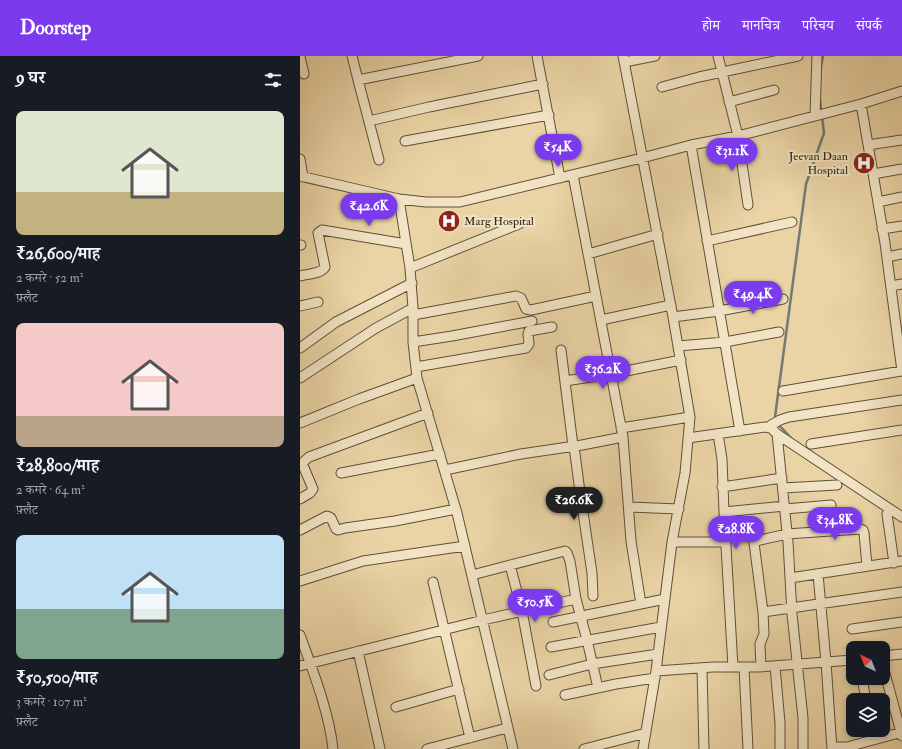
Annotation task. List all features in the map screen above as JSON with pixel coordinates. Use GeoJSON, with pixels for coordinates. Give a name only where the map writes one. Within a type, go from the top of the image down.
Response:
{"type":"FeatureCollection","features":[{"type":"Feature","properties":{"kind":"street"},"geometry":{"type":"LineString","coordinates":[[352,56],[379,160]]}},
{"type":"Feature","properties":{"kind":"street"},"geometry":{"type":"LineString","coordinates":[[358,80],[478,56]]}},
{"type":"Feature","properties":{"kind":"street"},"geometry":{"type":"LineString","coordinates":[[537,56],[560,178]]}},
{"type":"Feature","properties":{"kind":"street"},"geometry":{"type":"LineString","coordinates":[[641,748],[646,733],[656,675],[672,542],[685,473],[690,417],[658,234],[642,158],[624,59],[655,56]]}},
{"type":"Feature","properties":{"kind":"street"},"geometry":{"type":"LineString","coordinates":[[718,56],[738,136],[748,205]]}},
{"type":"Feature","properties":{"kind":"street"},"geometry":{"type":"LineString","coordinates":[[662,87],[798,56]]}},
{"type":"Feature","properties":{"kind":"street"},"geometry":{"type":"LineString","coordinates":[[817,56],[819,115]]}},
{"type":"Feature","properties":{"kind":"street"},"geometry":{"type":"LineString","coordinates":[[300,57],[304,74]]}},
{"type":"Feature","properties":{"kind":"street"},"geometry":{"type":"LineString","coordinates":[[369,121],[424,108],[543,84]]}},
{"type":"Feature","properties":{"kind":"street"},"geometry":{"type":"LineString","coordinates":[[729,102],[774,90]]}},
{"type":"Feature","properties":{"kind":"street"},"geometry":{"type":"LineString","coordinates":[[300,159],[301,176],[398,199],[426,202],[460,202],[691,145],[738,136],[861,104],[902,91]]}},
{"type":"Feature","properties":{"kind":"street"},"geometry":{"type":"LineString","coordinates":[[783,390],[902,371],[898,312],[890,286],[887,257],[861,104]]}},
{"type":"Feature","properties":{"kind":"street"},"geometry":{"type":"LineString","coordinates":[[404,141],[549,115]]}},
{"type":"Feature","properties":{"kind":"street"},"geometry":{"type":"LineString","coordinates":[[868,145],[902,140]]}},
{"type":"Feature","properties":{"kind":"street"},"geometry":{"type":"LineString","coordinates":[[691,145],[740,431]]}},
{"type":"Feature","properties":{"kind":"street"},"geometry":{"type":"LineString","coordinates":[[873,174],[902,168]]}},
{"type":"Feature","properties":{"kind":"street"},"geometry":{"type":"LineString","coordinates":[[573,175],[622,432],[631,541],[641,604]]}},
{"type":"Feature","properties":{"kind":"street"},"geometry":{"type":"LineString","coordinates":[[878,202],[902,197]]}},
{"type":"Feature","properties":{"kind":"street"},"geometry":{"type":"LineString","coordinates":[[398,199],[412,283],[413,342],[417,378],[456,509],[512,749]]}},
{"type":"Feature","properties":{"kind":"street"},"geometry":{"type":"LineString","coordinates":[[708,241],[792,222]]}},
{"type":"Feature","properties":{"kind":"street"},"geometry":{"type":"LineString","coordinates":[[410,268],[519,224]]}},
{"type":"Feature","properties":{"kind":"street"},"geometry":{"type":"LineString","coordinates":[[882,229],[902,226]]}},
{"type":"Feature","properties":{"kind":"street"},"geometry":{"type":"LineString","coordinates":[[300,276],[320,272],[325,268],[318,233],[322,230],[406,244]]}},
{"type":"Feature","properties":{"kind":"street"},"geometry":{"type":"LineString","coordinates":[[588,254],[658,234]]}},
{"type":"Feature","properties":{"kind":"street"},"geometry":{"type":"LineString","coordinates":[[887,257],[902,254]]}},
{"type":"Feature","properties":{"kind":"street"},"geometry":{"type":"LineString","coordinates":[[300,348],[336,322],[412,283]]}},
{"type":"Feature","properties":{"kind":"street"},"geometry":{"type":"LineString","coordinates":[[890,286],[902,284]]}},
{"type":"Feature","properties":{"kind":"street"},"geometry":{"type":"LineString","coordinates":[[300,378],[376,328],[413,311],[516,296],[521,298],[526,309],[532,310],[596,296]]}},
{"type":"Feature","properties":{"kind":"street"},"geometry":{"type":"LineString","coordinates":[[673,317],[720,311],[783,299]]}},
{"type":"Feature","properties":{"kind":"street"},"geometry":{"type":"LineString","coordinates":[[300,306],[318,302]]}},
{"type":"Feature","properties":{"kind":"street"},"geometry":{"type":"LineString","coordinates":[[601,320],[670,305]]}},
{"type":"Feature","properties":{"kind":"street"},"geometry":{"type":"LineString","coordinates":[[413,342],[532,321]]}},
{"type":"Feature","properties":{"kind":"street"},"geometry":{"type":"LineString","coordinates":[[416,367],[526,348],[529,344],[529,331],[552,327]]}},
{"type":"Feature","properties":{"kind":"street"},"geometry":{"type":"LineString","coordinates":[[678,346],[725,342],[779,332]]}},
{"type":"Feature","properties":{"kind":"street"},"geometry":{"type":"LineString","coordinates":[[561,350],[592,573],[593,596]]}},
{"type":"Feature","properties":{"kind":"street"},"geometry":{"type":"LineString","coordinates":[[565,381],[611,374],[681,360]]}},
{"type":"Feature","properties":{"kind":"street"},"geometry":{"type":"LineString","coordinates":[[300,423],[358,399],[417,378]]}},
{"type":"Feature","properties":{"kind":"street"},"geometry":{"type":"LineString","coordinates":[[775,423],[836,409],[902,400]]}},
{"type":"Feature","properties":{"kind":"street"},"geometry":{"type":"LineString","coordinates":[[300,499],[310,493],[313,489],[301,464],[310,457],[428,413]]}},
{"type":"Feature","properties":{"kind":"street"},"geometry":{"type":"LineString","coordinates":[[445,470],[521,454],[574,446],[622,432],[690,417]]}},
{"type":"Feature","properties":{"kind":"street"},"geometry":{"type":"LineString","coordinates":[[688,438],[765,427],[771,428],[777,434],[902,517]]}},
{"type":"Feature","properties":{"kind":"street"},"geometry":{"type":"LineString","coordinates":[[811,444],[902,430]]}},
{"type":"Feature","properties":{"kind":"street"},"geometry":{"type":"LineString","coordinates":[[718,434],[722,459],[722,487],[733,667]]}},
{"type":"Feature","properties":{"kind":"street"},"geometry":{"type":"LineString","coordinates":[[777,434],[785,507],[791,607],[803,718],[803,749]]}},
{"type":"Feature","properties":{"kind":"street"},"geometry":{"type":"LineString","coordinates":[[341,473],[440,454]]}},
{"type":"Feature","properties":{"kind":"street"},"geometry":{"type":"LineString","coordinates":[[722,487],[782,478]]}},
{"type":"Feature","properties":{"kind":"street"},"geometry":{"type":"LineString","coordinates":[[783,488],[837,485]]}},
{"type":"Feature","properties":{"kind":"street"},"geometry":{"type":"LineString","coordinates":[[724,512],[832,505]]}},
{"type":"Feature","properties":{"kind":"street"},"geometry":{"type":"LineString","coordinates":[[628,507],[679,509]]}},
{"type":"Feature","properties":{"kind":"street"},"geometry":{"type":"LineString","coordinates":[[300,530],[327,516],[331,518],[336,529],[338,530],[456,509]]}},
{"type":"Feature","properties":{"kind":"street"},"geometry":{"type":"LineString","coordinates":[[790,578],[898,562],[887,514]]}},
{"type":"Feature","properties":{"kind":"street"},"geometry":{"type":"LineString","coordinates":[[761,667],[760,644],[764,634],[764,612],[754,543],[758,540],[787,534],[860,529],[863,530],[867,566]]}},
{"type":"Feature","properties":{"kind":"street"},"geometry":{"type":"LineString","coordinates":[[672,542],[725,542]]}},
{"type":"Feature","properties":{"kind":"street"},"geometry":{"type":"LineString","coordinates":[[300,581],[363,562],[465,546]]}},
{"type":"Feature","properties":{"kind":"street"},"geometry":{"type":"LineString","coordinates":[[472,575],[565,552],[567,553],[570,561],[576,599],[598,688]]}},
{"type":"Feature","properties":{"kind":"street"},"geometry":{"type":"LineString","coordinates":[[510,565],[522,611],[536,686]]}},
{"type":"Feature","properties":{"kind":"street"},"geometry":{"type":"LineString","coordinates":[[818,574],[832,748],[902,734],[888,685]]}},
{"type":"Feature","properties":{"kind":"street"},"geometry":{"type":"LineString","coordinates":[[433,582],[470,738]]}},
{"type":"Feature","properties":{"kind":"street"},"geometry":{"type":"LineString","coordinates":[[764,612],[902,592]]}},
{"type":"Feature","properties":{"kind":"street"},"geometry":{"type":"LineString","coordinates":[[300,666],[445,629],[576,599]]}},
{"type":"Feature","properties":{"kind":"street"},"geometry":{"type":"LineString","coordinates":[[553,622],[665,599]]}},
{"type":"Feature","properties":{"kind":"street"},"geometry":{"type":"LineString","coordinates":[[852,629],[902,622]]}},
{"type":"Feature","properties":{"kind":"street"},"geometry":{"type":"LineString","coordinates":[[551,647],[661,627]]}},
{"type":"Feature","properties":{"kind":"street"},"geometry":{"type":"LineString","coordinates":[[300,635],[331,732],[333,749]]}},
{"type":"Feature","properties":{"kind":"street"},"geometry":{"type":"LineString","coordinates":[[358,651],[380,749]]}},
{"type":"Feature","properties":{"kind":"street"},"geometry":{"type":"LineString","coordinates":[[549,675],[592,664],[658,654]]}},
{"type":"Feature","properties":{"kind":"street"},"geometry":{"type":"LineString","coordinates":[[890,655],[902,654]]}},
{"type":"Feature","properties":{"kind":"street"},"geometry":{"type":"LineString","coordinates":[[565,695],[656,675],[702,668],[761,667],[846,661]]}},
{"type":"Feature","properties":{"kind":"street"},"geometry":{"type":"LineString","coordinates":[[775,666],[780,723],[780,749]]}},
{"type":"Feature","properties":{"kind":"street"},"geometry":{"type":"LineString","coordinates":[[744,667],[748,749]]}},
{"type":"Feature","properties":{"kind":"street"},"geometry":{"type":"LineString","coordinates":[[702,668],[704,749]]}},
{"type":"Feature","properties":{"kind":"street"},"geometry":{"type":"LineString","coordinates":[[396,707],[459,690]]}},
{"type":"Feature","properties":{"kind":"street"},"geometry":{"type":"LineString","coordinates":[[427,749],[453,746],[470,738],[507,728]]}},
{"type":"Feature","properties":{"kind":"street"},"geometry":{"type":"LineString","coordinates":[[584,749],[646,733]]}},
{"type":"Feature","properties":{"kind":"waterway"},"geometry":{"type":"LineString","coordinates":[[821,66],[823,56]]}},
{"type":"Feature","properties":{"kind":"waterway"},"geometry":{"type":"LineString","coordinates":[[820,99],[821,112]]}},
{"type":"Feature","properties":{"kind":"waterway"},"geometry":{"type":"LineString","coordinates":[[792,439],[778,424],[775,417],[806,184],[824,133],[822,117]]}},
{"type":"Feature","properties":{"kind":"place","name":"Jeevan Daan Hospital"},"geometry":{"type":"Point","coordinates":[864,163]}},
{"type":"Feature","properties":{"kind":"place","name":"Marg Hospital"},"geometry":{"type":"Point","coordinates":[449,221]}}]}
